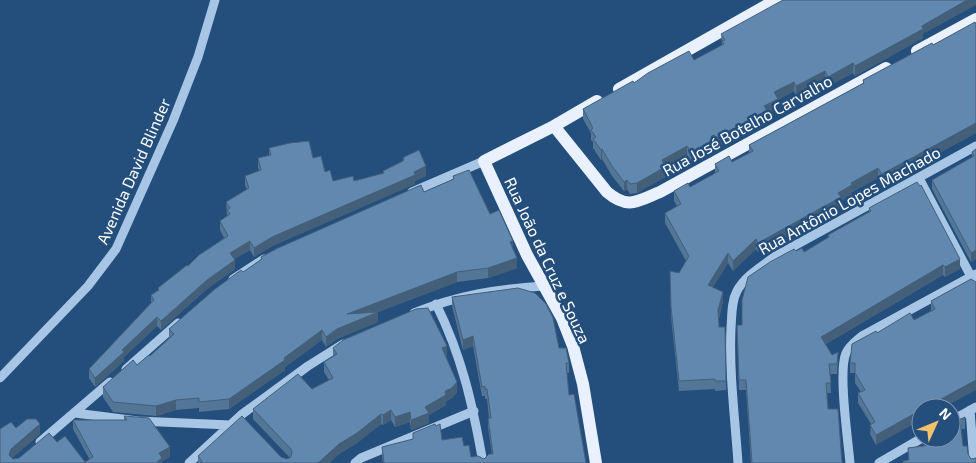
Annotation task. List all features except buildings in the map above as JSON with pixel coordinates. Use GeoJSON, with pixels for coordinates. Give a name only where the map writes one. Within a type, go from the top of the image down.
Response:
{"type":"FeatureCollection","features":[{"type":"Feature","properties":{"kind":"main road"},"geometry":{"type":"LineString","coordinates":[[484,161],[554,126],[776,0]]}},
{"type":"Feature","properties":{"kind":"main road","name":"Rua José Botelho Carvalho"},"geometry":{"type":"LineString","coordinates":[[554,126],[607,192],[616,200],[625,203],[638,202],[660,192],[976,19]]}},
{"type":"Feature","properties":{"kind":"main road","name":"Rua João da Cruz e Souza"},"geometry":{"type":"LineString","coordinates":[[484,161],[523,246],[562,318],[573,346],[583,384],[596,463]]}},
{"type":"Feature","properties":{"kind":"street","name":"Avenida David Blinder"},"geometry":{"type":"LineString","coordinates":[[0,378],[88,286],[116,249],[173,121],[198,57],[215,0]]}},
{"type":"Feature","properties":{"kind":"street","name":"Rua Antônio Lopes Machado"},"geometry":{"type":"LineString","coordinates":[[738,463],[730,350],[732,313],[737,290],[750,275],[774,257],[976,146]]}},
{"type":"Feature","properties":{"kind":"street"},"geometry":{"type":"LineString","coordinates":[[404,195],[484,161]]}},
{"type":"Feature","properties":{"kind":"street"},"geometry":{"type":"LineString","coordinates":[[919,178],[973,275],[976,286]]}},
{"type":"Feature","properties":{"kind":"street"},"geometry":{"type":"LineString","coordinates":[[225,284],[275,252]]}},
{"type":"Feature","properties":{"kind":"street"},"geometry":{"type":"LineString","coordinates":[[850,463],[843,372],[846,352],[862,336],[973,275]]}},
{"type":"Feature","properties":{"kind":"street"},"geometry":{"type":"LineString","coordinates":[[403,318],[454,298],[512,288],[543,286]]}},
{"type":"Feature","properties":{"kind":"street"},"geometry":{"type":"LineString","coordinates":[[436,304],[459,359],[474,411],[483,463]]}},
{"type":"Feature","properties":{"kind":"street"},"geometry":{"type":"LineString","coordinates":[[30,450],[182,320]]}},
{"type":"Feature","properties":{"kind":"street"},"geometry":{"type":"LineString","coordinates":[[189,463],[230,425],[244,418],[332,350],[355,338]]}},
{"type":"Feature","properties":{"kind":"street"},"geometry":{"type":"LineString","coordinates":[[961,415],[973,408],[974,463]]}},
{"type":"Feature","properties":{"kind":"street"},"geometry":{"type":"LineString","coordinates":[[359,461],[474,411]]}},
{"type":"Feature","properties":{"kind":"street"},"geometry":{"type":"LineString","coordinates":[[75,413],[138,421],[230,425]]}},
{"type":"Feature","properties":{"kind":"street"},"geometry":{"type":"LineString","coordinates":[[879,463],[911,444]]}}]}
